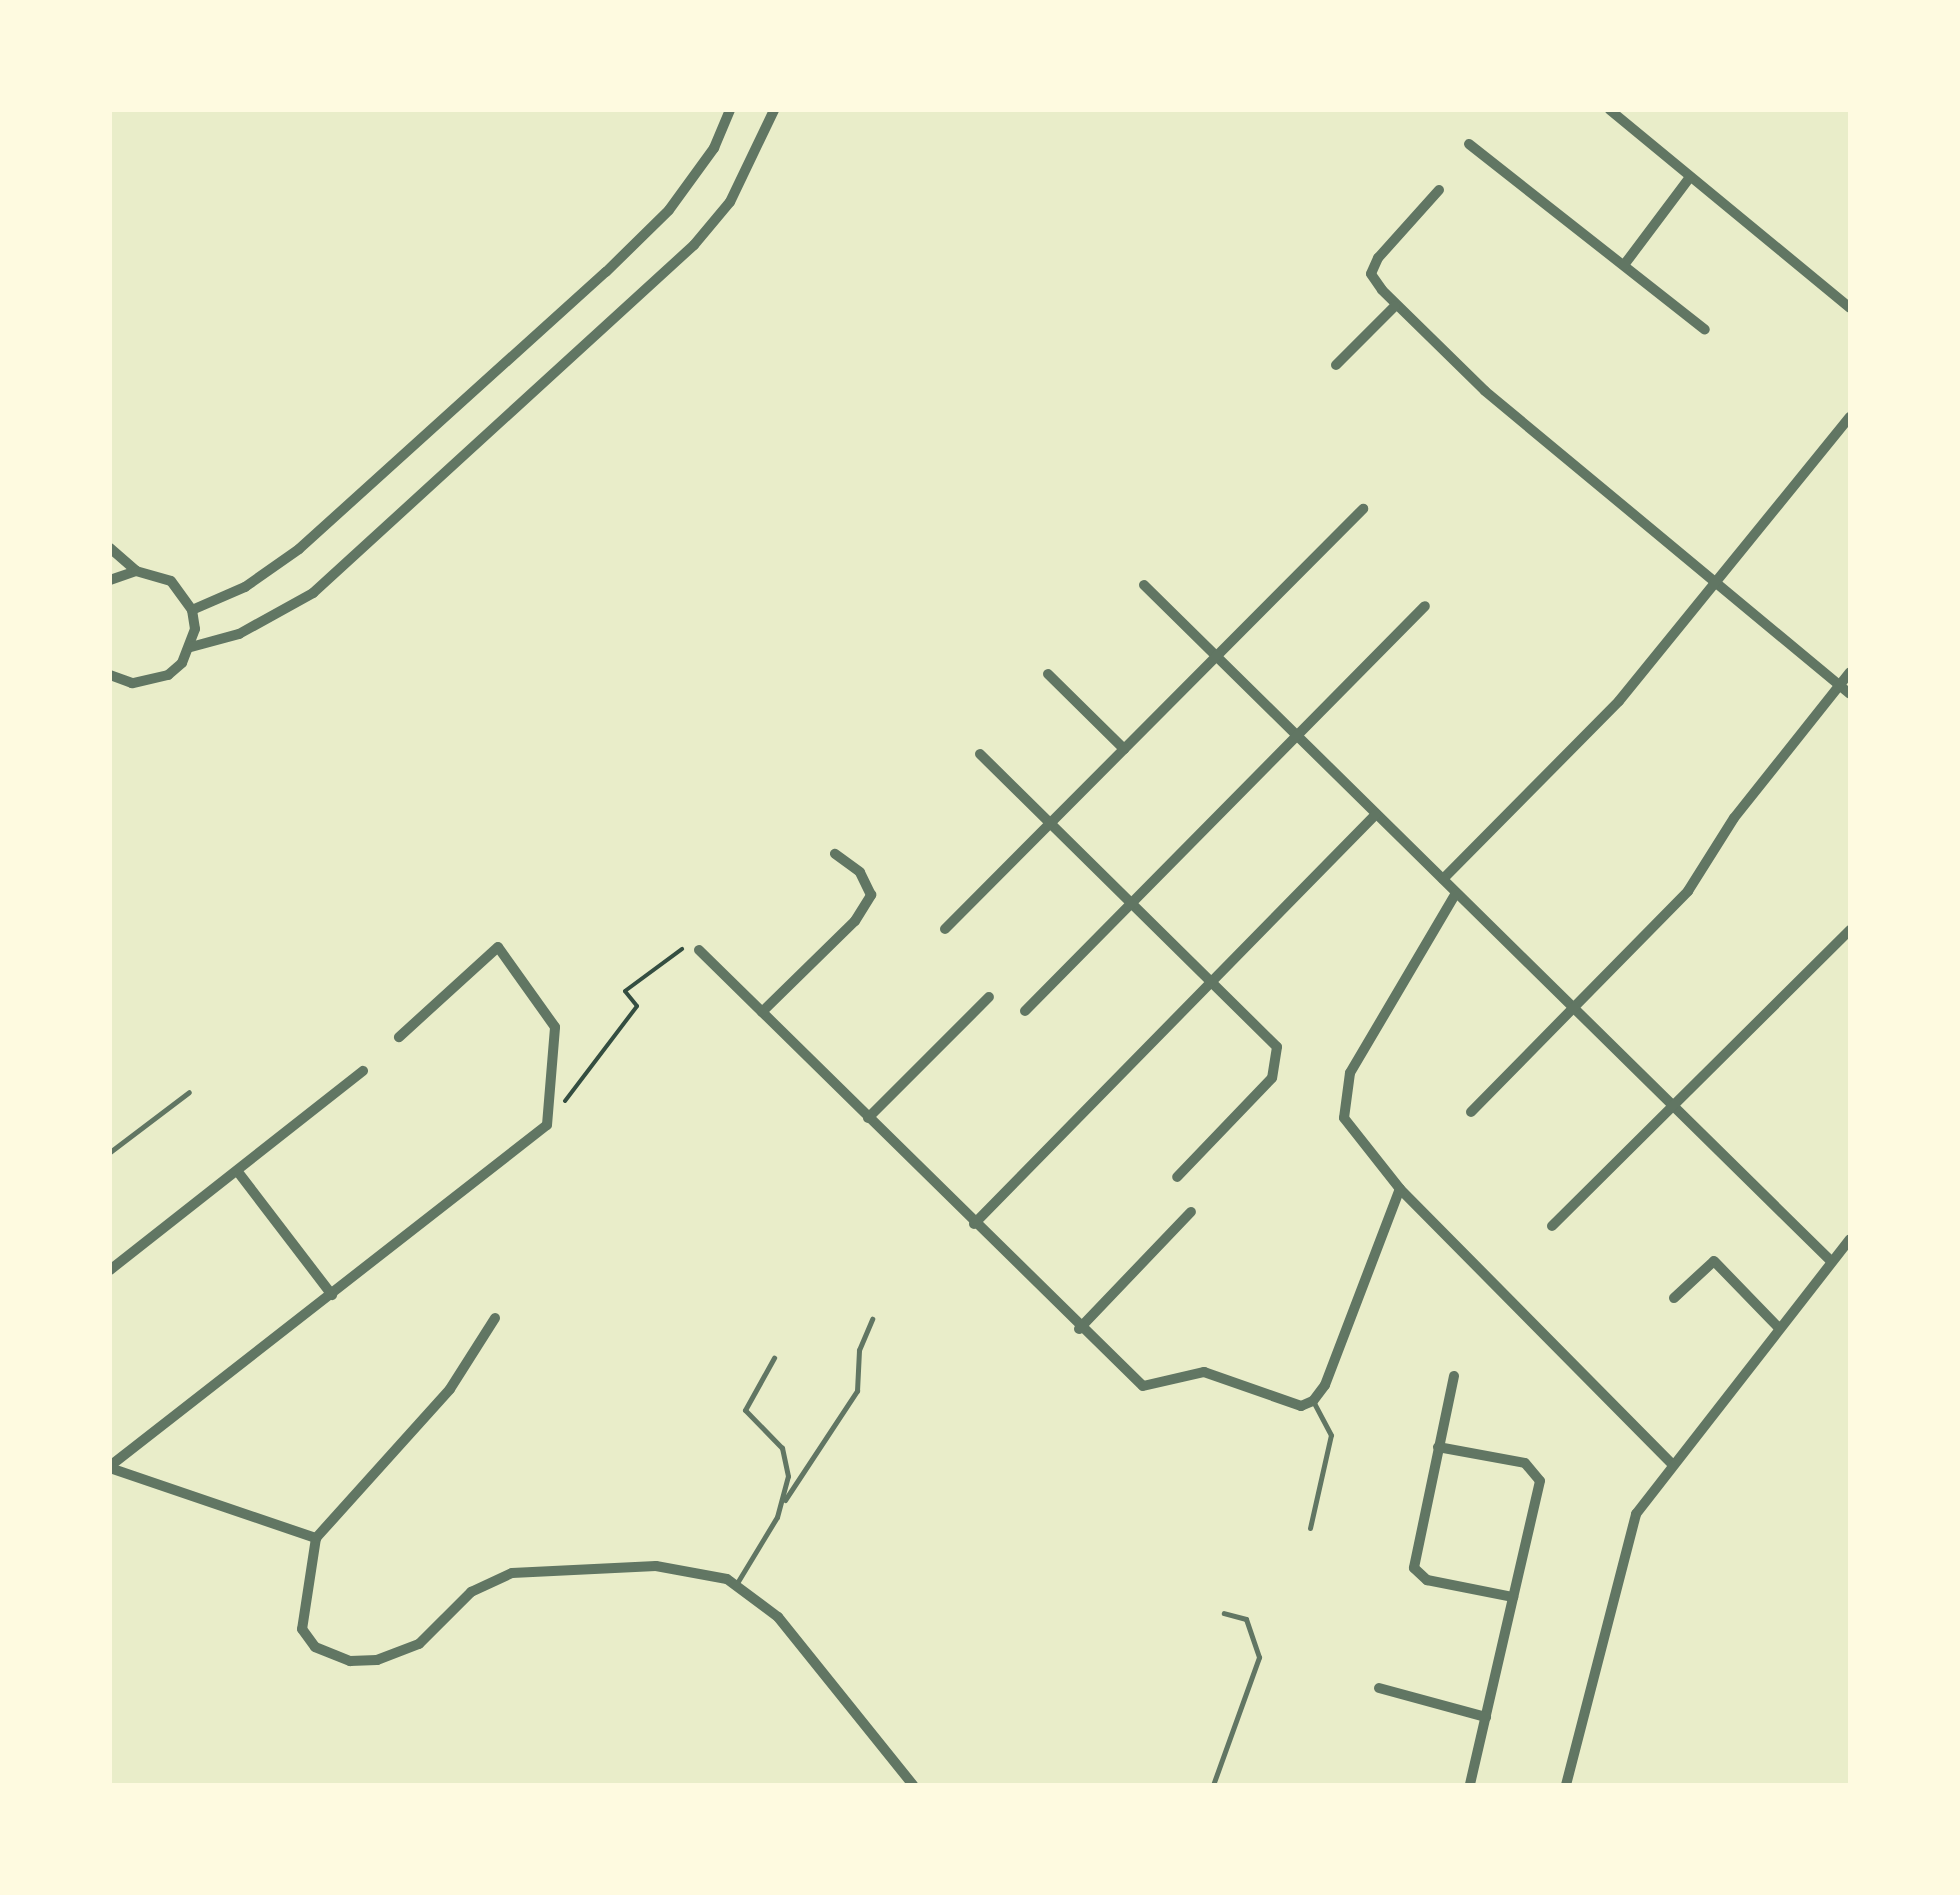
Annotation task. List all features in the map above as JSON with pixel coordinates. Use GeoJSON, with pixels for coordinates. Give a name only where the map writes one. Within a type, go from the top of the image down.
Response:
{"type":"FeatureCollection","features":[{"type":"Feature","properties":{"kind":"street"},"geometry":{"type":"LineString","coordinates":[[192,610],[246,587],[299,548],[606,272],[669,210],[714,148],[730,110]]}},
{"type":"Feature","properties":{"kind":"street"},"geometry":{"type":"LineString","coordinates":[[111,677],[150,682],[168,676],[191,647],[238,634],[313,593],[694,245],[730,202],[774,110]]}},
{"type":"Feature","properties":{"kind":"street"},"geometry":{"type":"LineString","coordinates":[[1610,110],[1850,308]]}},
{"type":"Feature","properties":{"kind":"street"},"geometry":{"type":"LineString","coordinates":[[1470,144],[1704,330]]}},
{"type":"Feature","properties":{"kind":"street"},"geometry":{"type":"LineString","coordinates":[[1624,265],[1690,177]]}},
{"type":"Feature","properties":{"kind":"street"},"geometry":{"type":"LineString","coordinates":[[1439,190],[1371,274],[1395,306],[1485,391],[1850,694]]}},
{"type":"Feature","properties":{"kind":"street"},"geometry":{"type":"LineString","coordinates":[[1336,365],[1395,306]]}},
{"type":"Feature","properties":{"kind":"street"},"geometry":{"type":"LineString","coordinates":[[1442,879],[1619,701],[1850,417]]}},
{"type":"Feature","properties":{"kind":"street"},"geometry":{"type":"LineString","coordinates":[[946,928],[1363,509]]}},
{"type":"Feature","properties":{"kind":"street"},"geometry":{"type":"LineString","coordinates":[[110,548],[136,571],[171,581],[192,610],[191,647]]}},
{"type":"Feature","properties":{"kind":"street"},"geometry":{"type":"LineString","coordinates":[[110,580],[136,571]]}},
{"type":"Feature","properties":{"kind":"street"},"geometry":{"type":"LineString","coordinates":[[1144,585],[1831,1261]]}},
{"type":"Feature","properties":{"kind":"street"},"geometry":{"type":"LineString","coordinates":[[1025,1012],[1425,606]]}},
{"type":"Feature","properties":{"kind":"street"},"geometry":{"type":"LineString","coordinates":[[1471,1112],[1688,890],[1734,818],[1850,672]]}},
{"type":"Feature","properties":{"kind":"street"},"geometry":{"type":"LineString","coordinates":[[1048,674],[1124,749]]}},
{"type":"Feature","properties":{"kind":"street"},"geometry":{"type":"LineString","coordinates":[[980,754],[1277,1048],[1279,1064],[1177,1178]]}},
{"type":"Feature","properties":{"kind":"street"},"geometry":{"type":"LineString","coordinates":[[974,1224],[1376,814]]}},
{"type":"Feature","properties":{"kind":"street"},"geometry":{"type":"LineString","coordinates":[[762,1012],[855,921],[871,895],[860,872],[834,854]]}},
{"type":"Feature","properties":{"kind":"street"},"geometry":{"type":"LineString","coordinates":[[1456,893],[1350,1073],[1344,1118],[1400,1189],[1670,1463]]}},
{"type":"Feature","properties":{"kind":"street"},"geometry":{"type":"LineString","coordinates":[[1552,1226],[1850,930]]}},
{"type":"Feature","properties":{"kind":"street"},"geometry":{"type":"LineString","coordinates":[[110,1467],[547,1124],[554,1027],[498,947],[398,1037]]}},
{"type":"Feature","properties":{"kind":"street"},"geometry":{"type":"LineString","coordinates":[[699,950],[1079,1329],[1142,1386],[1204,1372],[1301,1406],[1313,1401],[1326,1386],[1400,1189]]}},
{"type":"Feature","properties":{"kind":"street"},"geometry":{"type":"LineString","coordinates":[[868,1118],[988,997]]}},
{"type":"Feature","properties":{"kind":"street"},"geometry":{"type":"LineString","coordinates":[[110,1270],[363,1072]]}},
{"type":"Feature","properties":{"kind":"street"},"geometry":{"type":"LineString","coordinates":[[238,1172],[332,1296]]}},
{"type":"Feature","properties":{"kind":"street"},"geometry":{"type":"LineString","coordinates":[[1079,1329],[1191,1212]]}},
{"type":"Feature","properties":{"kind":"street"},"geometry":{"type":"LineString","coordinates":[[1566,1785],[1628,1534],[1670,1463],[1850,1239]]}},
{"type":"Feature","properties":{"kind":"street"},"geometry":{"type":"LineString","coordinates":[[1674,1298],[1714,1261],[1778,1327]]}},
{"type":"Feature","properties":{"kind":"street"},"geometry":{"type":"LineString","coordinates":[[495,1318],[450,1390],[316,1538],[302,1629],[314,1647],[350,1661],[377,1660],[419,1644],[471,1592],[512,1573],[656,1566],[712,1572],[736,1584],[778,1617],[913,1785]]}},
{"type":"Feature","properties":{"kind":"street"},"geometry":{"type":"LineString","coordinates":[[1454,1376],[1414,1568],[1427,1580],[1513,1597]]}},
{"type":"Feature","properties":{"kind":"street"},"geometry":{"type":"LineString","coordinates":[[1438,1447],[1525,1463],[1538,1474],[1540,1489],[1470,1785]]}},
{"type":"Feature","properties":{"kind":"street"},"geometry":{"type":"LineString","coordinates":[[110,1467],[316,1538]]}},
{"type":"Feature","properties":{"kind":"street"},"geometry":{"type":"LineString","coordinates":[[1378,1688],[1486,1716]]}},
{"type":"Feature","properties":{"kind":"lane"},"geometry":{"type":"LineString","coordinates":[[110,1152],[189,1092]]}},
{"type":"Feature","properties":{"kind":"lane"},"geometry":{"type":"LineString","coordinates":[[736,1584],[781,1505],[857,1390],[859,1350],[872,1319]]}},
{"type":"Feature","properties":{"kind":"lane"},"geometry":{"type":"LineString","coordinates":[[774,1358],[745,1410],[772,1433],[786,1459],[781,1505]]}},
{"type":"Feature","properties":{"kind":"lane"},"geometry":{"type":"LineString","coordinates":[[1310,1528],[1331,1435],[1313,1401]]}},
{"type":"Feature","properties":{"kind":"lane"},"geometry":{"type":"LineString","coordinates":[[1212,1785],[1259,1656],[1246,1619],[1224,1613]]}},
{"type":"Feature","properties":{"kind":"path"},"geometry":{"type":"LineString","coordinates":[[547,1124],[637,1006],[626,990],[676,948]]}}]}
